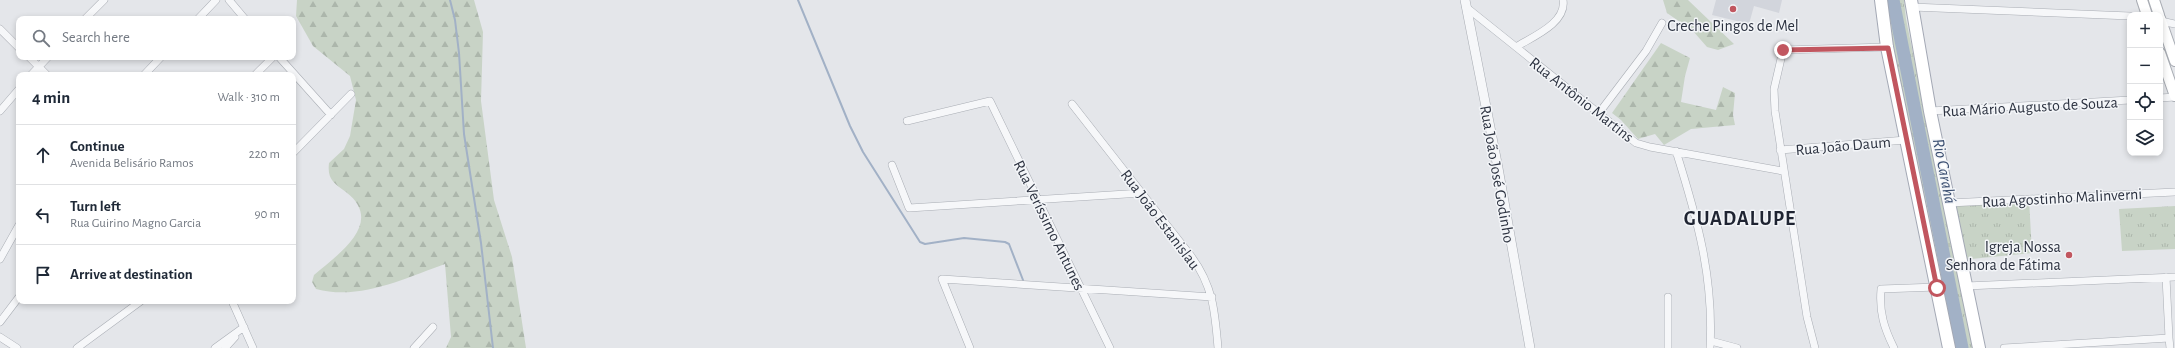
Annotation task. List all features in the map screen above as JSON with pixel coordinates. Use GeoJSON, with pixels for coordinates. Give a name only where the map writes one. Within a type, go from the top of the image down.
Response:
{"type":"FeatureCollection","features":[{"type":"Feature","properties":{"kind":"main road"},"geometry":{"type":"LineString","coordinates":[[1881,0],[1888,48],[1906,140],[1950,348]]}},
{"type":"Feature","properties":{"kind":"main road"},"geometry":{"type":"LineString","coordinates":[[2142,0],[2146,12]]}},
{"type":"Feature","properties":{"kind":"main road"},"geometry":{"type":"LineString","coordinates":[[2154,0],[2158,12]]}},
{"type":"Feature","properties":{"kind":"main road"},"geometry":{"type":"LineString","coordinates":[[1912,3],[1930,111],[1948,203],[1980,348]]}},
{"type":"Feature","properties":{"kind":"main road"},"geometry":{"type":"LineString","coordinates":[[2163,27],[2175,61]]}},
{"type":"Feature","properties":{"kind":"main road"},"geometry":{"type":"LineString","coordinates":[[2163,62],[2175,97]]}},
{"type":"Feature","properties":{"kind":"street"},"geometry":{"type":"LineString","coordinates":[[88,16],[104,0]]}},
{"type":"Feature","properties":{"kind":"street"},"geometry":{"type":"LineString","coordinates":[[201,16],[216,0]]}},
{"type":"Feature","properties":{"kind":"street"},"geometry":{"type":"LineString","coordinates":[[229,0],[242,16]]}},
{"type":"Feature","properties":{"kind":"street"},"geometry":{"type":"LineString","coordinates":[[1516,47],[1560,17],[1564,7],[1563,0]]}},
{"type":"Feature","properties":{"kind":"street"},"geometry":{"type":"LineString","coordinates":[[1912,3],[2127,16]]}},
{"type":"Feature","properties":{"kind":"street","name":"Rua Antônio Martins"},"geometry":{"type":"LineString","coordinates":[[1465,4],[1516,47],[1636,142],[1650,147],[1783,171]]}},
{"type":"Feature","properties":{"kind":"street","name":"Rua João José Godinho"},"geometry":{"type":"LineString","coordinates":[[1465,4],[1496,160],[1530,348]]}},
{"type":"Feature","properties":{"kind":"street"},"geometry":{"type":"LineString","coordinates":[[2163,19],[2175,24]]}},
{"type":"Feature","properties":{"kind":"street"},"geometry":{"type":"LineString","coordinates":[[1599,113],[1646,51],[1662,24]]}},
{"type":"Feature","properties":{"kind":"street"},"geometry":{"type":"LineString","coordinates":[[0,29],[16,45]]}},
{"type":"Feature","properties":{"kind":"street"},"geometry":{"type":"LineString","coordinates":[[1815,348],[1807,317],[1780,150],[1774,89],[1783,50],[1888,48]]}},
{"type":"Feature","properties":{"kind":"street"},"geometry":{"type":"LineString","coordinates":[[32,60],[44,72]]}},
{"type":"Feature","properties":{"kind":"street"},"geometry":{"type":"LineString","coordinates":[[34,72],[45,60]]}},
{"type":"Feature","properties":{"kind":"street"},"geometry":{"type":"LineString","coordinates":[[147,72],[158,60]]}},
{"type":"Feature","properties":{"kind":"street"},"geometry":{"type":"LineString","coordinates":[[258,72],[270,60]]}},
{"type":"Feature","properties":{"kind":"street"},"geometry":{"type":"LineString","coordinates":[[282,60],[292,72]]}},
{"type":"Feature","properties":{"kind":"street"},"geometry":{"type":"LineString","coordinates":[[296,76],[330,115]]}},
{"type":"Feature","properties":{"kind":"street"},"geometry":{"type":"LineString","coordinates":[[0,110],[16,92]]}},
{"type":"Feature","properties":{"kind":"street"},"geometry":{"type":"LineString","coordinates":[[296,151],[351,94]]}},
{"type":"Feature","properties":{"kind":"street"},"geometry":{"type":"LineString","coordinates":[[2163,98],[2175,97]]}},
{"type":"Feature","properties":{"kind":"street","name":"Rua Mário Augusto de Souza"},"geometry":{"type":"LineString","coordinates":[[1930,111],[2127,100]]}},
{"type":"Feature","properties":{"kind":"street","name":"Rua Veríssimo Antunes"},"geometry":{"type":"LineString","coordinates":[[907,121],[990,101],[1110,348]]}},
{"type":"Feature","properties":{"kind":"street","name":"Rua João Estanislau"},"geometry":{"type":"LineString","coordinates":[[1072,104],[1197,265],[1208,285],[1212,297],[1218,348]]}},
{"type":"Feature","properties":{"kind":"street","name":"Rua João Daum"},"geometry":{"type":"LineString","coordinates":[[1780,150],[1906,140]]}},
{"type":"Feature","properties":{"kind":"street"},"geometry":{"type":"LineString","coordinates":[[1676,151],[1696,214],[1707,261],[1710,293],[1711,344],[1737,348]]}},
{"type":"Feature","properties":{"kind":"street"},"geometry":{"type":"LineString","coordinates":[[892,165],[909,208],[1142,193]]}},
{"type":"Feature","properties":{"kind":"street","name":"Rua Agostinho Malinverni"},"geometry":{"type":"LineString","coordinates":[[1948,203],[2175,192]]}},
{"type":"Feature","properties":{"kind":"street"},"geometry":{"type":"LineString","coordinates":[[0,259],[16,230]]}},
{"type":"Feature","properties":{"kind":"street"},"geometry":{"type":"LineString","coordinates":[[2166,277],[2170,348]]}},
{"type":"Feature","properties":{"kind":"street"},"geometry":{"type":"LineString","coordinates":[[1966,286],[2175,277]]}},
{"type":"Feature","properties":{"kind":"street"},"geometry":{"type":"LineString","coordinates":[[970,348],[942,280],[1212,297]]}},
{"type":"Feature","properties":{"kind":"street"},"geometry":{"type":"LineString","coordinates":[[1894,348],[1883,323],[1880,302],[1881,289],[1937,288]]}},
{"type":"Feature","properties":{"kind":"street"},"geometry":{"type":"LineString","coordinates":[[1668,297],[1668,348]]}},
{"type":"Feature","properties":{"kind":"street"},"geometry":{"type":"LineString","coordinates":[[0,322],[16,301]]}},
{"type":"Feature","properties":{"kind":"street"},"geometry":{"type":"LineString","coordinates":[[77,348],[137,304]]}},
{"type":"Feature","properties":{"kind":"street"},"geometry":{"type":"LineString","coordinates":[[233,304],[253,348]]}},
{"type":"Feature","properties":{"kind":"street"},"geometry":{"type":"LineString","coordinates":[[215,348],[244,327]]}},
{"type":"Feature","properties":{"kind":"street"},"geometry":{"type":"LineString","coordinates":[[225,348],[244,327]]}},
{"type":"Feature","properties":{"kind":"street"},"geometry":{"type":"LineString","coordinates":[[414,348],[433,327]]}},
{"type":"Feature","properties":{"kind":"street"},"geometry":{"type":"LineString","coordinates":[[0,337],[17,348]]}},
{"type":"Feature","properties":{"kind":"street"},"geometry":{"type":"LineString","coordinates":[[2004,348],[2169,338]]}},
{"type":"Feature","properties":{"kind":"shaded area","name":"Creche Pingos de Mel"},"geometry":{"type":"Polygon","coordinates":[[[1716,0],[1782,0],[1779,13],[1754,6],[1749,24],[1712,15],[1716,0]]]}},
{"type":"Feature","properties":{"kind":"green space"},"geometry":{"type":"Polygon","coordinates":[[[297,0],[474,0],[483,32],[481,101],[494,200],[512,257],[526,348],[446,348],[451,337],[445,264],[398,281],[366,290],[333,292],[316,289],[312,282],[314,275],[345,248],[354,238],[360,227],[361,215],[357,204],[332,180],[329,173],[329,163],[344,149],[350,136],[356,100],[350,76],[313,46],[296,16],[297,0]]]}},
{"type":"Feature","properties":{"kind":"green space"},"geometry":{"type":"Polygon","coordinates":[[[1663,0],[1688,0],[1734,44],[1718,50],[1707,47],[1693,31],[1667,13],[1663,0]]]}},
{"type":"Feature","properties":{"kind":"green space"},"geometry":{"type":"Polygon","coordinates":[[[1886,0],[1904,0],[1906,19],[1973,348],[1953,348],[1890,41],[1886,0]]]}},
{"type":"Feature","properties":{"kind":"green space"},"geometry":{"type":"Polygon","coordinates":[[[1661,43],[1690,58],[1685,76],[1681,102],[1716,110],[1723,87],[1735,93],[1733,115],[1735,125],[1691,129],[1664,145],[1655,134],[1638,139],[1621,120],[1612,113],[1661,43]]]}},
{"type":"Feature","properties":{"kind":"green space"},"geometry":{"type":"Polygon","coordinates":[[[2029,199],[2032,253],[1961,260],[1949,203],[2029,199]]]}},
{"type":"Feature","properties":{"kind":"green space"},"geometry":{"type":"Polygon","coordinates":[[[2175,206],[2175,249],[2122,251],[2119,209],[2175,206]]]}},
{"type":"Feature","properties":{"kind":"waterway"},"geometry":{"type":"LineString","coordinates":[[450,0],[455,20],[459,53],[464,134],[481,243],[493,348]]}},
{"type":"Feature","properties":{"kind":"waterway"},"geometry":{"type":"LineString","coordinates":[[798,0],[850,126],[863,152],[920,242],[925,244],[964,238],[1005,242],[1009,244],[1023,280]]}},
{"type":"Feature","properties":{"kind":"waterway","name":"Rio Carahá"},"geometry":{"type":"LineString","coordinates":[[1893,0],[1962,348]]}},
{"type":"Feature","properties":{"kind":"place","name":"Creche Pingos de Mel"},"geometry":{"type":"Point","coordinates":[1733,9]}},
{"type":"Feature","properties":{"kind":"place","name":"Igreja Nossa Senhora de Fátima"},"geometry":{"type":"Point","coordinates":[2069,255]}},
{"type":"Feature","properties":{"kind":"district","name":"GUADALUPE"},"geometry":{"type":"Point","coordinates":[1740,218]}},
{"type":"Feature","properties":{"kind":"route"},"geometry":{"type":"LineString","coordinates":[[1783,50],[1888,48],[1937,288]]}}]}
